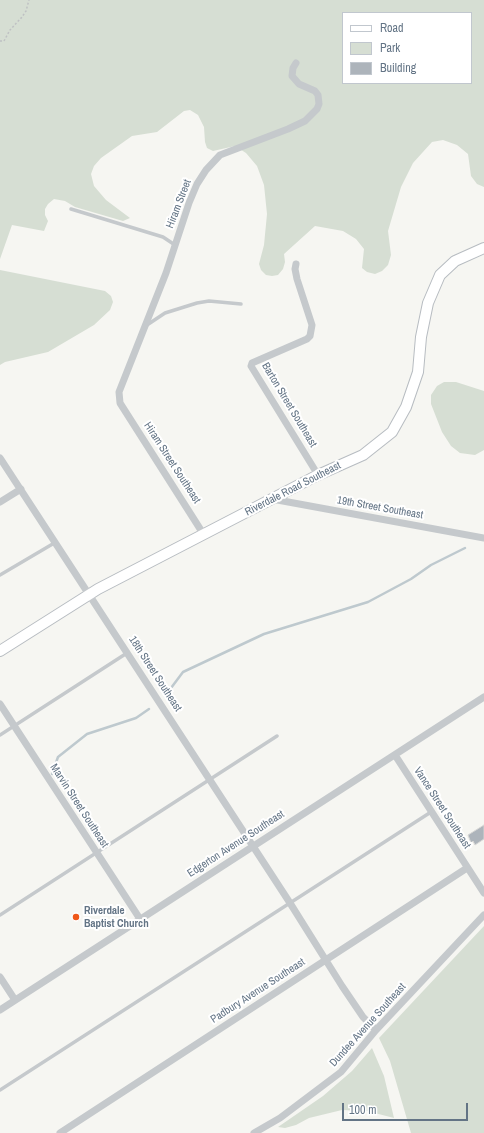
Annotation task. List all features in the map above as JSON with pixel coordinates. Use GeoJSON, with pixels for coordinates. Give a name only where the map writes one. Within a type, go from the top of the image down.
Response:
{"type":"FeatureCollection","features":[{"type":"Feature","properties":{"kind":"street","name":"Hiram Street"},"geometry":{"type":"LineString","coordinates":[[120,403],[120,392],[147,325],[197,184],[212,163],[220,156],[304,121],[317,109],[320,100],[318,95],[314,91],[299,84],[292,76],[292,68],[296,63]]}},
{"type":"Feature","properties":{"kind":"street","name":"Riverdale Road Southeast"},"geometry":{"type":"LineString","coordinates":[[0,651],[90,594],[318,475],[363,455],[392,432],[406,407],[418,372],[421,337],[428,303],[440,275],[454,260],[484,248]]}},
{"type":"Feature","properties":{"kind":"street","name":"Barton Street Southeast"},"geometry":{"type":"LineString","coordinates":[[296,264],[295,269],[297,279],[312,325],[310,336],[307,339],[252,363],[251,366],[318,475]]}},
{"type":"Feature","properties":{"kind":"street","name":"Hiram Street Southeast"},"geometry":{"type":"LineString","coordinates":[[120,403],[204,535]]}},
{"type":"Feature","properties":{"kind":"street","name":"18th Street Southeast"},"geometry":{"type":"LineString","coordinates":[[0,458],[90,594],[363,1017],[376,1030]]}},
{"type":"Feature","properties":{"kind":"street"},"geometry":{"type":"LineString","coordinates":[[0,502],[21,489]]}},
{"type":"Feature","properties":{"kind":"street","name":"19th Street Southeast"},"geometry":{"type":"LineString","coordinates":[[272,499],[484,538]]}},
{"type":"Feature","properties":{"kind":"street","name":"Edgerton Avenue Southeast"},"geometry":{"type":"LineString","coordinates":[[0,1010],[484,696]]}},
{"type":"Feature","properties":{"kind":"street","name":"Marvin Street Southeast"},"geometry":{"type":"LineString","coordinates":[[0,704],[140,919]]}},
{"type":"Feature","properties":{"kind":"street","name":"Vance Street Southeast"},"geometry":{"type":"LineString","coordinates":[[395,754],[484,893]]}},
{"type":"Feature","properties":{"kind":"street","name":"Padbury Avenue Southeast"},"geometry":{"type":"LineString","coordinates":[[60,1133],[467,868]]}},
{"type":"Feature","properties":{"kind":"street","name":"Dundee Avenue Southeast"},"geometry":{"type":"LineString","coordinates":[[254,1133],[268,1130],[342,1072],[376,1030],[484,915]]}},
{"type":"Feature","properties":{"kind":"street"},"geometry":{"type":"LineString","coordinates":[[0,977],[15,1000]]}},
{"type":"Feature","properties":{"kind":"lane"},"geometry":{"type":"LineString","coordinates":[[71,209],[163,237],[175,245]]}},
{"type":"Feature","properties":{"kind":"lane"},"geometry":{"type":"LineString","coordinates":[[147,325],[165,314],[197,303],[209,301],[241,304]]}},
{"type":"Feature","properties":{"kind":"lane"},"geometry":{"type":"LineString","coordinates":[[0,575],[56,542]]}},
{"type":"Feature","properties":{"kind":"lane"},"geometry":{"type":"LineString","coordinates":[[0,735],[128,653]]}},
{"type":"Feature","properties":{"kind":"lane"},"geometry":{"type":"LineString","coordinates":[[0,915],[278,736]]}},
{"type":"Feature","properties":{"kind":"lane"},"geometry":{"type":"LineString","coordinates":[[0,1090],[374,847],[432,812]]}},
{"type":"Feature","properties":{"kind":"path"},"geometry":{"type":"LineString","coordinates":[[0,41],[4,41],[10,30],[22,17],[26,11],[29,0]]}},
{"type":"Feature","properties":{"kind":"green space"},"geometry":{"type":"Polygon","coordinates":[[[0,0],[484,0],[484,187],[477,184],[471,176],[468,154],[457,145],[443,140],[432,142],[413,163],[401,187],[388,231],[391,255],[388,265],[382,271],[375,274],[367,272],[362,268],[364,249],[356,239],[343,231],[315,226],[284,254],[285,262],[283,269],[278,275],[266,275],[261,270],[259,264],[264,245],[267,214],[264,185],[257,166],[246,153],[235,146],[213,151],[207,148],[204,127],[198,115],[190,110],[184,111],[157,132],[132,136],[101,158],[94,166],[91,174],[94,186],[106,200],[130,218],[123,221],[75,207],[65,201],[54,199],[45,209],[45,215],[48,221],[44,231],[12,225],[0,259],[0,0]]]}},
{"type":"Feature","properties":{"kind":"green space"},"geometry":{"type":"Polygon","coordinates":[[[0,270],[105,291],[111,296],[113,302],[110,310],[94,325],[48,352],[5,362],[0,365],[0,270]]]}},
{"type":"Feature","properties":{"kind":"green space"},"geometry":{"type":"Polygon","coordinates":[[[444,382],[456,382],[484,391],[484,450],[475,455],[460,453],[451,446],[442,432],[431,404],[431,395],[437,386],[444,382]]]}},
{"type":"Feature","properties":{"kind":"green space"},"geometry":{"type":"Polygon","coordinates":[[[484,926],[484,1133],[411,1133],[390,1061],[379,1038],[484,926]]]}},
{"type":"Feature","properties":{"kind":"green space"},"geometry":{"type":"Polygon","coordinates":[[[372,1048],[384,1076],[394,1118],[367,1111],[342,1110],[309,1118],[296,1125],[285,1128],[278,1127],[323,1096],[352,1071],[372,1048]]]}},
{"type":"Feature","properties":{"kind":"building"},"geometry":{"type":"Polygon","coordinates":[[[484,825],[484,839],[475,845],[473,841],[471,843],[468,835],[484,825]]]}},
{"type":"Feature","properties":{"kind":"waterway"},"geometry":{"type":"LineString","coordinates":[[165,696],[183,672],[264,634],[368,602],[411,579],[431,565],[465,548]]}},
{"type":"Feature","properties":{"kind":"waterway"},"geometry":{"type":"LineString","coordinates":[[52,774],[58,757],[87,734],[136,718],[149,709]]}},
{"type":"Feature","properties":{"kind":"place","name":"Riverdale Baptist Church"},"geometry":{"type":"Point","coordinates":[76,917]}}]}
